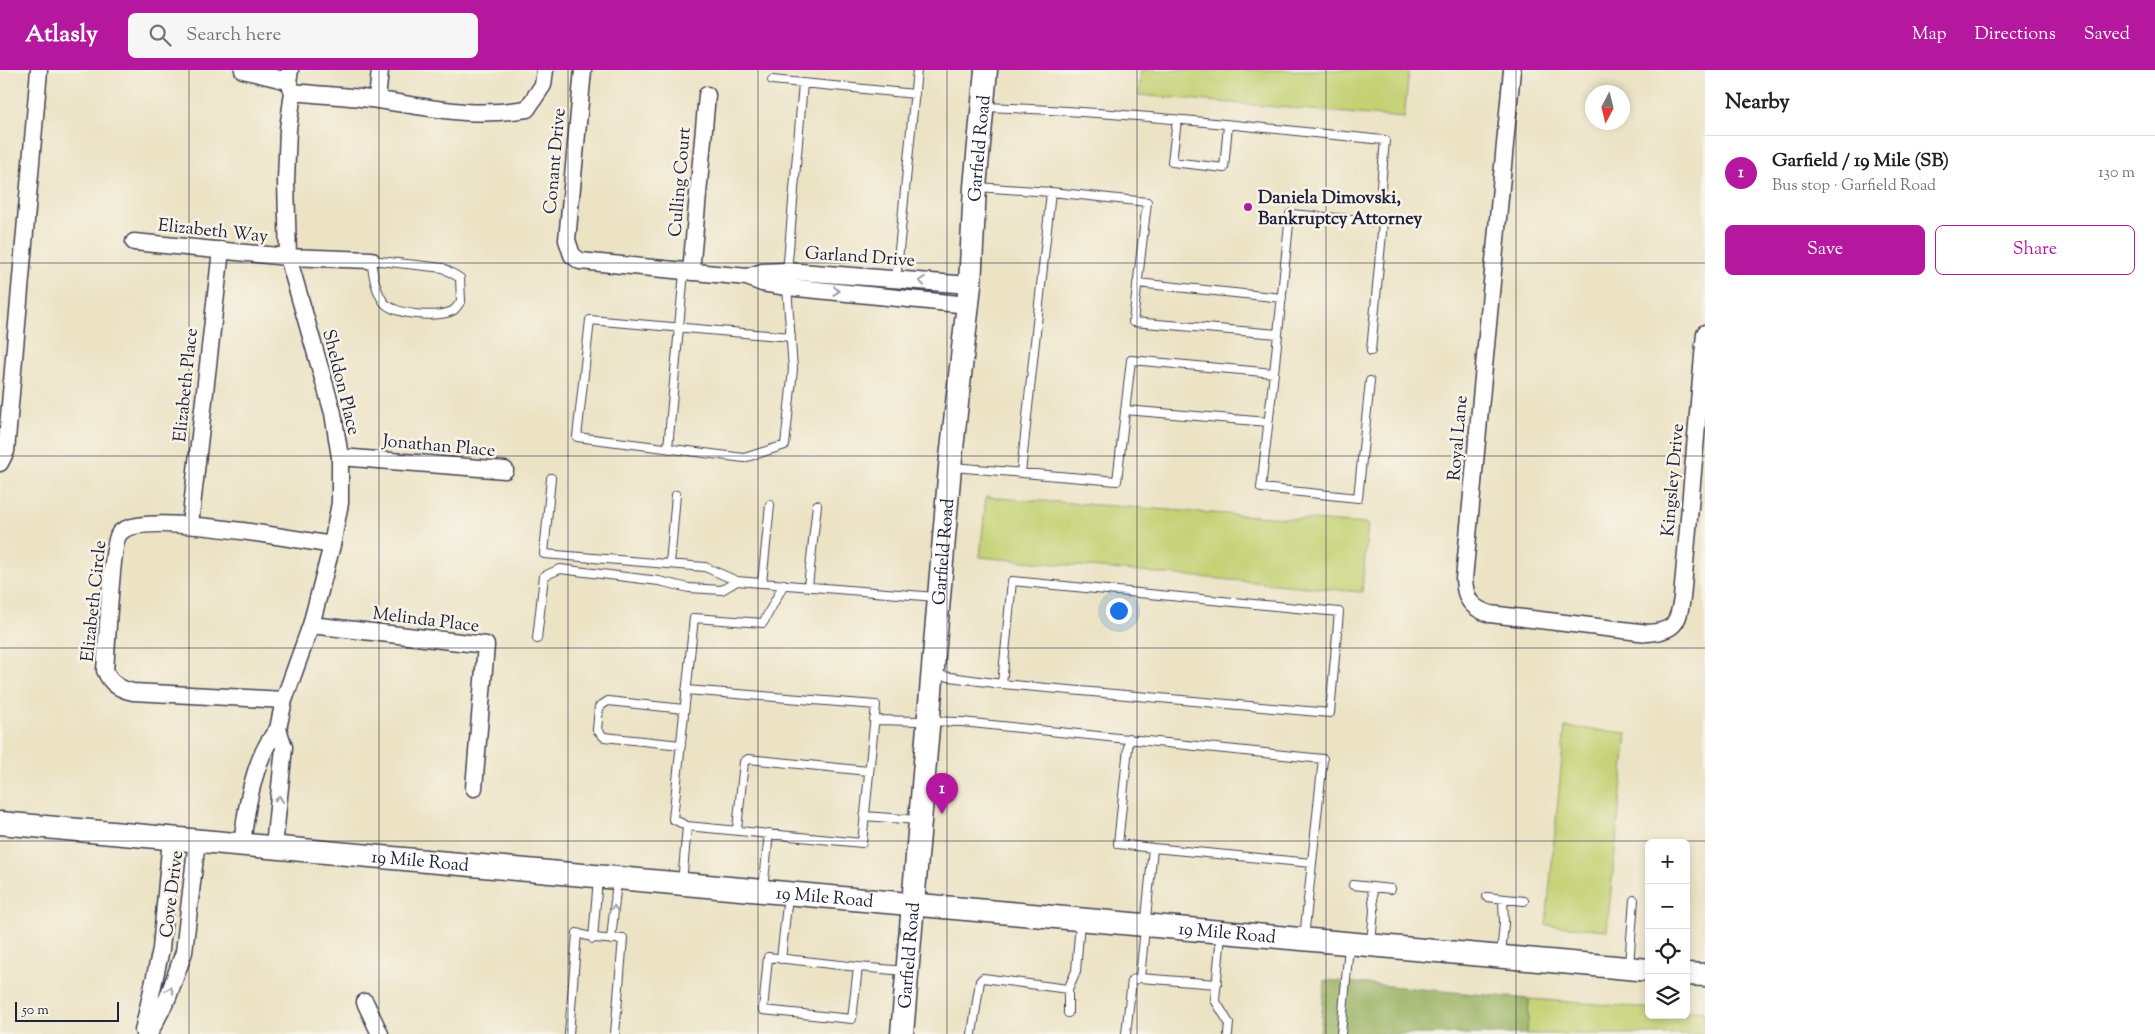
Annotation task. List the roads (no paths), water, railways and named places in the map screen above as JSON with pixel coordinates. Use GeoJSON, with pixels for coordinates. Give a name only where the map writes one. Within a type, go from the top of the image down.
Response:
{"type":"FeatureCollection","features":[{"type":"Feature","properties":{"kind":"street"},"geometry":{"type":"LineString","coordinates":[[0,463],[6,444],[39,70]]}},
{"type":"Feature","properties":{"kind":"street"},"geometry":{"type":"LineString","coordinates":[[243,70],[377,100],[453,113],[484,114],[527,109],[542,85],[545,70]]}},
{"type":"Feature","properties":{"kind":"street"},"geometry":{"type":"LineString","coordinates":[[377,100],[380,70]]}},
{"type":"Feature","properties":{"kind":"street","name":"Conant Drive"},"geometry":{"type":"LineString","coordinates":[[572,255],[567,240],[583,70]]}},
{"type":"Feature","properties":{"kind":"street","name":"Garfield Road"},"geometry":{"type":"LineString","coordinates":[[902,1034],[914,905],[931,674],[950,467],[969,295],[975,187],[986,70]]}},
{"type":"Feature","properties":{"kind":"street","name":"Royal Lane"},"geometry":{"type":"LineString","coordinates":[[1512,70],[1464,579],[1466,597],[1472,606],[1490,614],[1648,633],[1663,632],[1671,629]]}},
{"type":"Feature","properties":{"kind":"street","name":"Sheldon Place"},"geometry":{"type":"LineString","coordinates":[[242,845],[246,810],[267,742],[278,729],[284,700],[311,625],[332,545],[340,503],[340,457],[333,414],[288,257],[286,181],[290,81]]}},
{"type":"Feature","properties":{"kind":"street","name":"Culling Court"},"geometry":{"type":"LineString","coordinates":[[687,272],[707,96]]}},
{"type":"Feature","properties":{"kind":"street","name":"Elizabeth Way"},"geometry":{"type":"LineString","coordinates":[[134,242],[288,257],[371,260]]}},
{"type":"Feature","properties":{"kind":"street","name":"Elizabeth Place"},"geometry":{"type":"LineString","coordinates":[[190,524],[221,250]]}},
{"type":"Feature","properties":{"kind":"street","name":"Garland Drive"},"geometry":{"type":"LineString","coordinates":[[572,255],[589,263],[747,277],[762,283],[787,279],[896,279],[969,295]]}},
{"type":"Feature","properties":{"kind":"street","name":"Garland Drive"},"geometry":{"type":"LineString","coordinates":[[787,279],[894,297],[969,295]]}},
{"type":"Feature","properties":{"kind":"street","name":"Kingsley Drive"},"geometry":{"type":"LineString","coordinates":[[1671,629],[1680,610],[1682,598],[1705,333]]}},
{"type":"Feature","properties":{"kind":"street","name":"Jonathan Place"},"geometry":{"type":"LineString","coordinates":[[340,457],[505,470]]}},
{"type":"Feature","properties":{"kind":"street","name":"Elizabeth Circle"},"geometry":{"type":"LineString","coordinates":[[284,700],[133,692],[121,690],[110,681],[105,670],[114,554],[119,534],[128,527],[143,524],[190,524],[332,545]]}},
{"type":"Feature","properties":{"kind":"street","name":"Melinda Place"},"geometry":{"type":"LineString","coordinates":[[311,625],[486,645],[474,788]]}},
{"type":"Feature","properties":{"kind":"street","name":"Sheldon Place"},"geometry":{"type":"LineString","coordinates":[[274,847],[284,748],[278,729]]}},
{"type":"Feature","properties":{"kind":"street","name":"19 Mile Road"},"geometry":{"type":"LineString","coordinates":[[0,823],[1639,969]]}},
{"type":"Feature","properties":{"kind":"street","name":"Cove Drive"},"geometry":{"type":"LineString","coordinates":[[142,1034],[161,949],[170,838]]}},
{"type":"Feature","properties":{"kind":"street","name":"Cove Drive"},"geometry":{"type":"LineString","coordinates":[[149,1034],[168,997],[184,952],[197,840]]}},
{"type":"Feature","properties":{"kind":"street","name":"Cove Drive"},"geometry":{"type":"LineString","coordinates":[[161,949],[184,952]]}},
{"type":"Feature","properties":{"kind":"street"},"geometry":{"type":"LineString","coordinates":[[1690,974],[1705,975]]}},
{"type":"Feature","properties":{"kind":"street"},"geometry":{"type":"LineString","coordinates":[[365,1002],[380,1034]]}},
{"type":"Feature","properties":{"kind":"lane"},"geometry":{"type":"LineString","coordinates":[[894,297],[917,70]]}},
{"type":"Feature","properties":{"kind":"lane"},"geometry":{"type":"LineString","coordinates":[[772,80],[915,94]]}},
{"type":"Feature","properties":{"kind":"lane"},"geometry":{"type":"LineString","coordinates":[[791,337],[590,320],[577,437],[744,458],[785,445],[793,369],[791,337],[787,279],[803,83]]}},
{"type":"Feature","properties":{"kind":"lane"},"geometry":{"type":"LineString","coordinates":[[982,107],[1038,108],[1385,140],[1381,187]]}},
{"type":"Feature","properties":{"kind":"lane"},"geometry":{"type":"LineString","coordinates":[[1177,120],[1172,162],[1224,168],[1228,125]]}},
{"type":"Feature","properties":{"kind":"lane"},"geometry":{"type":"LineString","coordinates":[[975,187],[1050,192],[1147,202],[1133,322],[1278,334]]}},
{"type":"Feature","properties":{"kind":"lane"},"geometry":{"type":"LineString","coordinates":[[1021,473],[1050,192]]}},
{"type":"Feature","properties":{"kind":"lane"},"geometry":{"type":"LineString","coordinates":[[1370,381],[1358,498],[1261,488],[1290,214],[1383,222],[1371,351]]}},
{"type":"Feature","properties":{"kind":"lane"},"geometry":{"type":"LineString","coordinates":[[371,260],[443,268],[460,278],[461,302],[453,311],[437,315],[401,312],[384,302],[376,283],[371,260]]}},
{"type":"Feature","properties":{"kind":"lane"},"geometry":{"type":"LineString","coordinates":[[668,448],[679,328],[687,272]]}},
{"type":"Feature","properties":{"kind":"lane"},"geometry":{"type":"LineString","coordinates":[[1137,283],[1282,298]]}},
{"type":"Feature","properties":{"kind":"lane"},"geometry":{"type":"LineString","coordinates":[[950,467],[1117,481],[1131,360],[1274,372]]}},
{"type":"Feature","properties":{"kind":"lane"},"geometry":{"type":"LineString","coordinates":[[1125,410],[1268,422]]}},
{"type":"Feature","properties":{"kind":"lane"},"geometry":{"type":"LineString","coordinates":[[551,478],[544,554],[705,567],[736,581],[938,597]]}},
{"type":"Feature","properties":{"kind":"lane"},"geometry":{"type":"LineString","coordinates":[[670,564],[676,495]]}},
{"type":"Feature","properties":{"kind":"lane"},"geometry":{"type":"LineString","coordinates":[[808,586],[817,504]]}},
{"type":"Feature","properties":{"kind":"lane"},"geometry":{"type":"LineString","coordinates":[[762,583],[770,506]]}},
{"type":"Feature","properties":{"kind":"lane"},"geometry":{"type":"LineString","coordinates":[[537,639],[544,576],[560,569],[659,581],[689,588],[722,590],[736,581]]}},
{"type":"Feature","properties":{"kind":"lane"},"geometry":{"type":"LineString","coordinates":[[931,674],[1002,684],[1330,713],[1339,612],[1012,582],[1002,684]]}},
{"type":"Feature","properties":{"kind":"lane"},"geometry":{"type":"LineString","coordinates":[[686,690],[876,705],[862,843],[737,829],[687,826],[673,819],[680,745],[686,690],[694,618],[763,623],[784,584]]}},
{"type":"Feature","properties":{"kind":"lane"},"geometry":{"type":"LineString","coordinates":[[680,745],[604,738],[597,730],[599,708],[608,701],[684,709]]}},
{"type":"Feature","properties":{"kind":"lane"},"geometry":{"type":"LineString","coordinates":[[874,720],[962,722],[1323,759],[1304,940]]}},
{"type":"Feature","properties":{"kind":"lane"},"geometry":{"type":"LineString","coordinates":[[1130,738],[1118,844],[1312,862]]}},
{"type":"Feature","properties":{"kind":"lane"},"geometry":{"type":"LineString","coordinates":[[737,829],[744,762],[748,760],[868,771]]}},
{"type":"Feature","properties":{"kind":"lane"},"geometry":{"type":"LineString","coordinates":[[864,816],[919,821]]}},
{"type":"Feature","properties":{"kind":"lane"},"geometry":{"type":"LineString","coordinates":[[682,884],[687,826]]}},
{"type":"Feature","properties":{"kind":"lane"},"geometry":{"type":"LineString","coordinates":[[763,892],[769,833]]}},
{"type":"Feature","properties":{"kind":"lane"},"geometry":{"type":"LineString","coordinates":[[1140,978],[1152,848]]}},
{"type":"Feature","properties":{"kind":"lane"},"geometry":{"type":"LineString","coordinates":[[593,939],[608,877]]}},
{"type":"Feature","properties":{"kind":"lane"},"geometry":{"type":"LineString","coordinates":[[608,877],[611,940]]}},
{"type":"Feature","properties":{"kind":"lane"},"geometry":{"type":"LineString","coordinates":[[1353,885],[1391,889]]}},
{"type":"Feature","properties":{"kind":"lane"},"geometry":{"type":"LineString","coordinates":[[1341,1034],[1360,945],[1374,911],[1372,887]]}},
{"type":"Feature","properties":{"kind":"lane"},"geometry":{"type":"LineString","coordinates":[[781,959],[788,894]]}},
{"type":"Feature","properties":{"kind":"lane"},"geometry":{"type":"LineString","coordinates":[[1487,897],[1524,901]]}},
{"type":"Feature","properties":{"kind":"lane"},"geometry":{"type":"LineString","coordinates":[[1501,957],[1504,923],[1503,899]]}},
{"type":"Feature","properties":{"kind":"lane"},"geometry":{"type":"LineString","coordinates":[[1634,900],[1639,969]]}},
{"type":"Feature","properties":{"kind":"lane"},"geometry":{"type":"LineString","coordinates":[[1068,1013],[1068,989],[1076,971],[1080,920]]}},
{"type":"Feature","properties":{"kind":"lane"},"geometry":{"type":"LineString","coordinates":[[1221,932],[1215,1000],[1229,1023],[1228,1034]]}},
{"type":"Feature","properties":{"kind":"lane"},"geometry":{"type":"LineString","coordinates":[[569,1034],[577,933],[593,939],[611,940],[623,938],[615,1034]]}},
{"type":"Feature","properties":{"kind":"lane"},"geometry":{"type":"LineString","coordinates":[[858,968],[852,1019],[763,1010],[768,957],[858,968],[908,971]]}},
{"type":"Feature","properties":{"kind":"lane"},"geometry":{"type":"LineString","coordinates":[[972,1034],[974,1010],[980,981],[983,978],[1068,989]]}},
{"type":"Feature","properties":{"kind":"lane"},"geometry":{"type":"LineString","coordinates":[[1126,1034],[1132,980],[1140,978],[1217,984]]}},
{"type":"Feature","properties":{"kind":"place","name":"Daniela Dimovski, Bankruptcy Attorney"},"geometry":{"type":"Point","coordinates":[1248,207]}},
{"type":"Feature","properties":{"kind":"place","name":"Garfield / 19 Mile (SB)"},"geometry":{"type":"Point","coordinates":[942,814]}}]}
